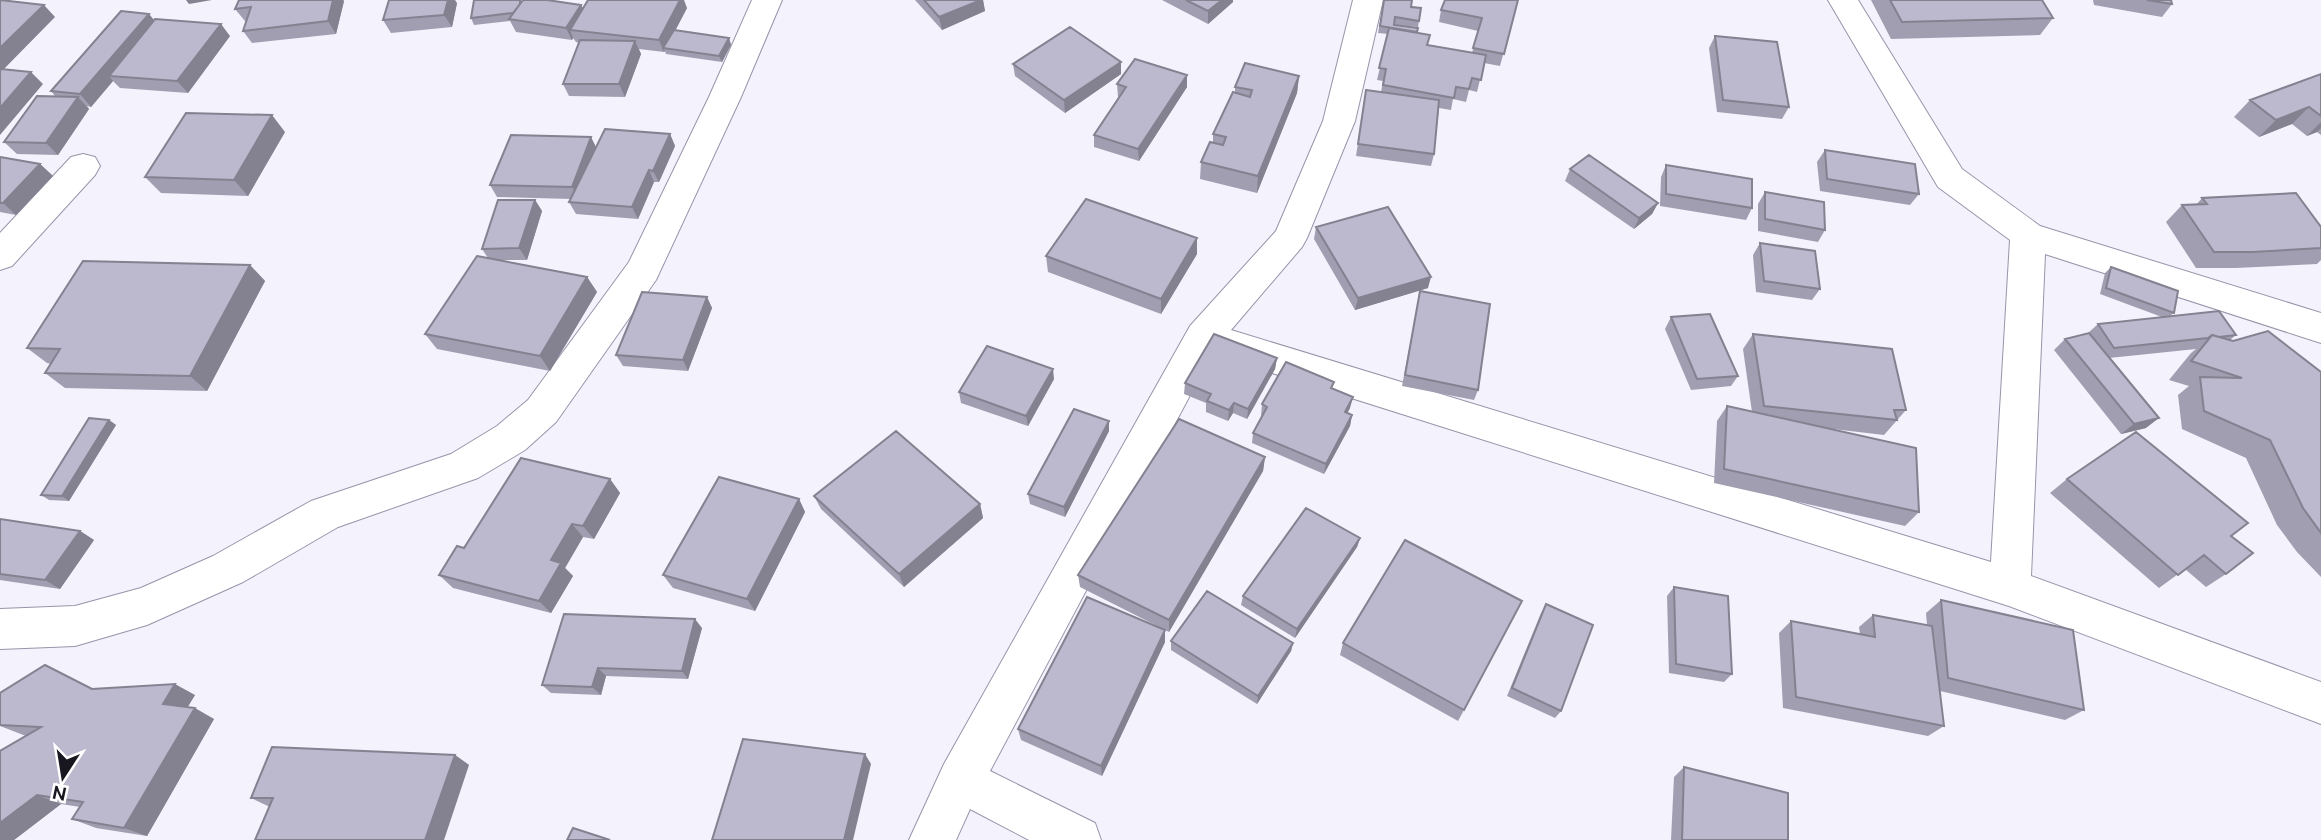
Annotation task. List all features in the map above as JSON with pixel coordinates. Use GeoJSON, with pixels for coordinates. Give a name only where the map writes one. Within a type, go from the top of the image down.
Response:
{"type":"FeatureCollection","features":[{"type":"Feature","properties":{"kind":"street"},"geometry":{"type":"LineString","coordinates":[[0,629],[75,626],[147,606],[228,569],[325,514],[464,466],[511,439],[542,411],[643,270],[725,97],[767,0]]}},
{"type":"Feature","properties":{"kind":"street"},"geometry":{"type":"LineString","coordinates":[[932,840],[960,780],[1203,336],[1290,238],[1339,121],[1368,0]]}},
{"type":"Feature","properties":{"kind":"street"},"geometry":{"type":"LineString","coordinates":[[1843,0],[1950,178],[2028,235],[2321,328]]}},
{"type":"Feature","properties":{"kind":"street"},"geometry":{"type":"LineString","coordinates":[[0,256],[83,166]]}},
{"type":"Feature","properties":{"kind":"street"},"geometry":{"type":"LineString","coordinates":[[2010,587],[2028,235]]}},
{"type":"Feature","properties":{"kind":"street"},"geometry":{"type":"LineString","coordinates":[[1203,336],[2010,587],[2321,703]]}},
{"type":"Feature","properties":{"kind":"street"},"geometry":{"type":"LineString","coordinates":[[960,780],[1078,840]]}},
{"type":"Feature","properties":{"kind":"building"},"geometry":{"type":"Polygon","coordinates":[[[0,0],[44,5],[0,48],[0,0]]]}},
{"type":"Feature","properties":{"kind":"building"},"geometry":{"type":"Polygon","coordinates":[[[239,0],[333,0],[328,21],[243,31],[251,7],[235,9],[239,0]]]}},
{"type":"Feature","properties":{"kind":"building"},"geometry":{"type":"Polygon","coordinates":[[[389,0],[448,0],[444,15],[383,20],[389,0]]]}},
{"type":"Feature","properties":{"kind":"building"},"geometry":{"type":"Polygon","coordinates":[[[474,0],[520,0],[520,4],[513,13],[471,18],[474,0]]]}},
{"type":"Feature","properties":{"kind":"building"},"geometry":{"type":"Polygon","coordinates":[[[523,0],[581,5],[566,28],[509,19],[523,0]]]}},
{"type":"Feature","properties":{"kind":"building"},"geometry":{"type":"Polygon","coordinates":[[[588,0],[680,0],[659,40],[570,30],[588,0]]]}},
{"type":"Feature","properties":{"kind":"building"},"geometry":{"type":"Polygon","coordinates":[[[924,0],[981,0],[939,17],[924,0]]]}},
{"type":"Feature","properties":{"kind":"building"},"geometry":{"type":"Polygon","coordinates":[[[1186,0],[1222,0],[1208,11],[1186,0]]]}},
{"type":"Feature","properties":{"kind":"building"},"geometry":{"type":"Polygon","coordinates":[[[1384,0],[1412,0],[1411,7],[1421,8],[1419,21],[1395,17],[1394,25],[1418,28],[1417,32],[1380,26],[1384,0]]]}},
{"type":"Feature","properties":{"kind":"building"},"geometry":{"type":"Polygon","coordinates":[[[1445,0],[1518,0],[1504,54],[1473,48],[1482,18],[1441,10],[1445,0]]]}},
{"type":"Feature","properties":{"kind":"building"},"geometry":{"type":"Polygon","coordinates":[[[1890,0],[2042,0],[2053,18],[1902,22],[1890,0]]]}},
{"type":"Feature","properties":{"kind":"building"},"geometry":{"type":"Polygon","coordinates":[[[2147,0],[2171,0],[2172,4],[2147,0]]]}},
{"type":"Feature","properties":{"kind":"building"},"geometry":{"type":"Polygon","coordinates":[[[121,11],[149,14],[80,94],[51,91],[121,11]]]}},
{"type":"Feature","properties":{"kind":"building"},"geometry":{"type":"Polygon","coordinates":[[[155,19],[221,24],[177,81],[109,76],[155,19]]]}},
{"type":"Feature","properties":{"kind":"building"},"geometry":{"type":"Polygon","coordinates":[[[1070,27],[1121,62],[1064,100],[1013,64],[1070,27]]]}},
{"type":"Feature","properties":{"kind":"building"},"geometry":{"type":"Polygon","coordinates":[[[1389,28],[1430,35],[1427,45],[1486,55],[1481,80],[1472,78],[1469,89],[1456,87],[1454,98],[1383,85],[1386,69],[1379,68],[1389,28]]]}},
{"type":"Feature","properties":{"kind":"building"},"geometry":{"type":"Polygon","coordinates":[[[674,30],[729,38],[719,56],[663,48],[674,30]]]}},
{"type":"Feature","properties":{"kind":"building"},"geometry":{"type":"Polygon","coordinates":[[[1715,36],[1777,42],[1789,107],[1723,100],[1715,36]]]}},
{"type":"Feature","properties":{"kind":"building"},"geometry":{"type":"Polygon","coordinates":[[[580,40],[635,41],[619,84],[563,84],[580,40]]]}},
{"type":"Feature","properties":{"kind":"building"},"geometry":{"type":"Polygon","coordinates":[[[1135,59],[1187,75],[1138,149],[1094,135],[1126,87],[1117,84],[1135,59]]]}},
{"type":"Feature","properties":{"kind":"building"},"geometry":{"type":"Polygon","coordinates":[[[1245,63],[1299,76],[1258,176],[1201,162],[1210,142],[1223,145],[1226,137],[1213,134],[1233,92],[1250,97],[1252,90],[1235,87],[1245,63]]]}},
{"type":"Feature","properties":{"kind":"building"},"geometry":{"type":"Polygon","coordinates":[[[0,71],[31,72],[0,108],[0,71]]]}},
{"type":"Feature","properties":{"kind":"building"},"geometry":{"type":"Polygon","coordinates":[[[2321,74],[2321,116],[2309,107],[2276,120],[2250,100],[2321,74]]]}},
{"type":"Feature","properties":{"kind":"building"},"geometry":{"type":"Polygon","coordinates":[[[1366,90],[1439,100],[1434,154],[1358,144],[1366,90]]]}},
{"type":"Feature","properties":{"kind":"building"},"geometry":{"type":"Polygon","coordinates":[[[37,96],[78,97],[46,143],[4,142],[37,96]]]}},
{"type":"Feature","properties":{"kind":"building"},"geometry":{"type":"Polygon","coordinates":[[[186,113],[272,115],[234,180],[145,177],[186,113]]]}},
{"type":"Feature","properties":{"kind":"building"},"geometry":{"type":"Polygon","coordinates":[[[605,129],[670,134],[632,207],[569,202],[605,129]]]}},
{"type":"Feature","properties":{"kind":"building"},"geometry":{"type":"Polygon","coordinates":[[[511,135],[591,137],[572,187],[490,185],[511,135]]]}},
{"type":"Feature","properties":{"kind":"building"},"geometry":{"type":"Polygon","coordinates":[[[1825,150],[1915,164],[1919,194],[1827,179],[1825,150]]]}},
{"type":"Feature","properties":{"kind":"building"},"geometry":{"type":"Polygon","coordinates":[[[1589,155],[1658,203],[1639,218],[1570,169],[1589,155]]]}},
{"type":"Feature","properties":{"kind":"building"},"geometry":{"type":"Polygon","coordinates":[[[0,157],[40,164],[3,203],[0,203],[0,157]]]}},
{"type":"Feature","properties":{"kind":"building"},"geometry":{"type":"Polygon","coordinates":[[[1666,165],[1752,179],[1752,208],[1666,194],[1666,165]]]}},
{"type":"Feature","properties":{"kind":"building"},"geometry":{"type":"Polygon","coordinates":[[[1765,192],[1824,202],[1825,230],[1765,219],[1765,192]]]}},
{"type":"Feature","properties":{"kind":"building"},"geometry":{"type":"Polygon","coordinates":[[[2296,193],[2321,227],[2321,248],[2214,252],[2182,205],[2207,204],[2202,198],[2296,193]]]}},
{"type":"Feature","properties":{"kind":"building"},"geometry":{"type":"Polygon","coordinates":[[[1086,199],[1197,238],[1161,299],[1046,256],[1086,199]]]}},
{"type":"Feature","properties":{"kind":"building"},"geometry":{"type":"Polygon","coordinates":[[[498,200],[535,200],[519,248],[482,249],[498,200]]]}},
{"type":"Feature","properties":{"kind":"building"},"geometry":{"type":"Polygon","coordinates":[[[1388,207],[1431,277],[1358,298],[1316,227],[1388,207]]]}},
{"type":"Feature","properties":{"kind":"building"},"geometry":{"type":"Polygon","coordinates":[[[1760,243],[1815,251],[1820,289],[1764,281],[1760,243]]]}},
{"type":"Feature","properties":{"kind":"building"},"geometry":{"type":"Polygon","coordinates":[[[477,256],[587,277],[540,356],[425,334],[477,256]]]}},
{"type":"Feature","properties":{"kind":"building"},"geometry":{"type":"Polygon","coordinates":[[[83,261],[250,265],[190,376],[45,373],[60,349],[27,348],[83,261]]]}},
{"type":"Feature","properties":{"kind":"building"},"geometry":{"type":"Polygon","coordinates":[[[2111,267],[2178,291],[2174,313],[2106,288],[2111,267]]]}},
{"type":"Feature","properties":{"kind":"building"},"geometry":{"type":"Polygon","coordinates":[[[1420,291],[1490,304],[1478,390],[1405,375],[1420,291]]]}},
{"type":"Feature","properties":{"kind":"building"},"geometry":{"type":"Polygon","coordinates":[[[642,292],[707,297],[683,360],[616,355],[642,292]]]}},
{"type":"Feature","properties":{"kind":"building"},"geometry":{"type":"Polygon","coordinates":[[[2219,311],[2236,335],[2212,335],[2208,338],[2114,348],[2098,324],[2219,311]]]}},
{"type":"Feature","properties":{"kind":"building"},"geometry":{"type":"Polygon","coordinates":[[[1710,314],[1738,376],[1697,379],[1671,317],[1710,314]]]}},
{"type":"Feature","properties":{"kind":"building"},"geometry":{"type":"Polygon","coordinates":[[[2268,331],[2321,372],[2321,533],[2303,508],[2270,440],[2204,411],[2200,377],[2242,378],[2191,361],[2212,335],[2233,341],[2268,331]]]}},
{"type":"Feature","properties":{"kind":"building"},"geometry":{"type":"Polygon","coordinates":[[[2089,333],[2159,418],[2134,424],[2065,339],[2089,333]]]}},
{"type":"Feature","properties":{"kind":"building"},"geometry":{"type":"Polygon","coordinates":[[[1214,334],[1277,358],[1248,409],[1234,403],[1229,410],[1207,401],[1211,394],[1185,383],[1214,334]]]}},
{"type":"Feature","properties":{"kind":"building"},"geometry":{"type":"Polygon","coordinates":[[[1753,334],[1892,349],[1906,410],[1894,410],[1897,420],[1764,406],[1753,334]]]}},
{"type":"Feature","properties":{"kind":"building"},"geometry":{"type":"Polygon","coordinates":[[[987,346],[1053,369],[1026,416],[959,392],[987,346]]]}},
{"type":"Feature","properties":{"kind":"building"},"geometry":{"type":"Polygon","coordinates":[[[1286,362],[1334,382],[1331,388],[1353,397],[1345,412],[1352,415],[1326,464],[1253,433],[1267,407],[1262,404],[1286,362]]]}},
{"type":"Feature","properties":{"kind":"building"},"geometry":{"type":"Polygon","coordinates":[[[1727,406],[1916,448],[1919,512],[1724,469],[1727,406]]]}},
{"type":"Feature","properties":{"kind":"building"},"geometry":{"type":"Polygon","coordinates":[[[1074,409],[1109,421],[1064,507],[1028,494],[1074,409]]]}},
{"type":"Feature","properties":{"kind":"building"},"geometry":{"type":"Polygon","coordinates":[[[89,418],[109,420],[62,496],[41,495],[89,418]]]}},
{"type":"Feature","properties":{"kind":"building"},"geometry":{"type":"Polygon","coordinates":[[[1179,419],[1265,457],[1169,620],[1078,575],[1179,419]]]}},
{"type":"Feature","properties":{"kind":"building"},"geometry":{"type":"Polygon","coordinates":[[[896,431],[980,504],[899,574],[814,496],[896,431]]]}},
{"type":"Feature","properties":{"kind":"building"},"geometry":{"type":"Polygon","coordinates":[[[2136,432],[2248,523],[2231,536],[2253,553],[2226,574],[2204,555],[2178,575],[2067,479],[2136,432]]]}},
{"type":"Feature","properties":{"kind":"building"},"geometry":{"type":"Polygon","coordinates":[[[521,458],[610,479],[583,526],[572,524],[551,560],[561,563],[539,601],[439,575],[457,546],[464,548],[521,458]]]}},
{"type":"Feature","properties":{"kind":"building"},"geometry":{"type":"Polygon","coordinates":[[[719,477],[799,499],[747,599],[663,575],[719,477]]]}},
{"type":"Feature","properties":{"kind":"building"},"geometry":{"type":"Polygon","coordinates":[[[1306,508],[1360,538],[1297,629],[1243,596],[1306,508]]]}},
{"type":"Feature","properties":{"kind":"building"},"geometry":{"type":"Polygon","coordinates":[[[0,519],[80,531],[45,580],[0,574],[0,519]]]}},
{"type":"Feature","properties":{"kind":"building"},"geometry":{"type":"Polygon","coordinates":[[[1405,540],[1522,601],[1464,710],[1343,643],[1405,540]]]}},
{"type":"Feature","properties":{"kind":"building"},"geometry":{"type":"Polygon","coordinates":[[[1674,587],[1728,596],[1732,674],[1676,664],[1674,587]]]}},
{"type":"Feature","properties":{"kind":"building"},"geometry":{"type":"Polygon","coordinates":[[[1207,591],[1293,643],[1258,696],[1171,641],[1207,591]]]}},
{"type":"Feature","properties":{"kind":"building"},"geometry":{"type":"Polygon","coordinates":[[[1087,597],[1165,630],[1101,766],[1018,729],[1087,597]]]}},
{"type":"Feature","properties":{"kind":"building"},"geometry":{"type":"Polygon","coordinates":[[[1941,600],[2073,630],[2084,710],[1948,678],[1941,600]]]}},
{"type":"Feature","properties":{"kind":"building"},"geometry":{"type":"Polygon","coordinates":[[[1546,604],[1593,625],[1561,711],[1512,688],[1546,604]]]}},
{"type":"Feature","properties":{"kind":"building"},"geometry":{"type":"Polygon","coordinates":[[[564,614],[695,619],[682,671],[598,668],[592,687],[542,685],[564,614]]]}},
{"type":"Feature","properties":{"kind":"building"},"geometry":{"type":"Polygon","coordinates":[[[1873,615],[1932,626],[1944,726],[1796,697],[1791,621],[1875,637],[1873,615]]]}},
{"type":"Feature","properties":{"kind":"building"},"geometry":{"type":"Polygon","coordinates":[[[45,665],[92,689],[175,684],[163,704],[195,708],[124,828],[72,819],[83,802],[37,795],[0,823],[0,751],[41,727],[0,725],[0,693],[45,665]]]}},
{"type":"Feature","properties":{"kind":"building"},"geometry":{"type":"Polygon","coordinates":[[[743,739],[865,754],[844,840],[712,840],[743,739]]]}},
{"type":"Feature","properties":{"kind":"building"},"geometry":{"type":"Polygon","coordinates":[[[272,747],[455,755],[425,840],[255,840],[273,798],[251,798],[272,747]]]}},
{"type":"Feature","properties":{"kind":"building"},"geometry":{"type":"Polygon","coordinates":[[[1684,767],[1788,793],[1788,840],[1682,840],[1684,767]]]}},
{"type":"Feature","properties":{"kind":"building"},"geometry":{"type":"Polygon","coordinates":[[[573,828],[610,840],[567,840],[573,828]]]}}]}
